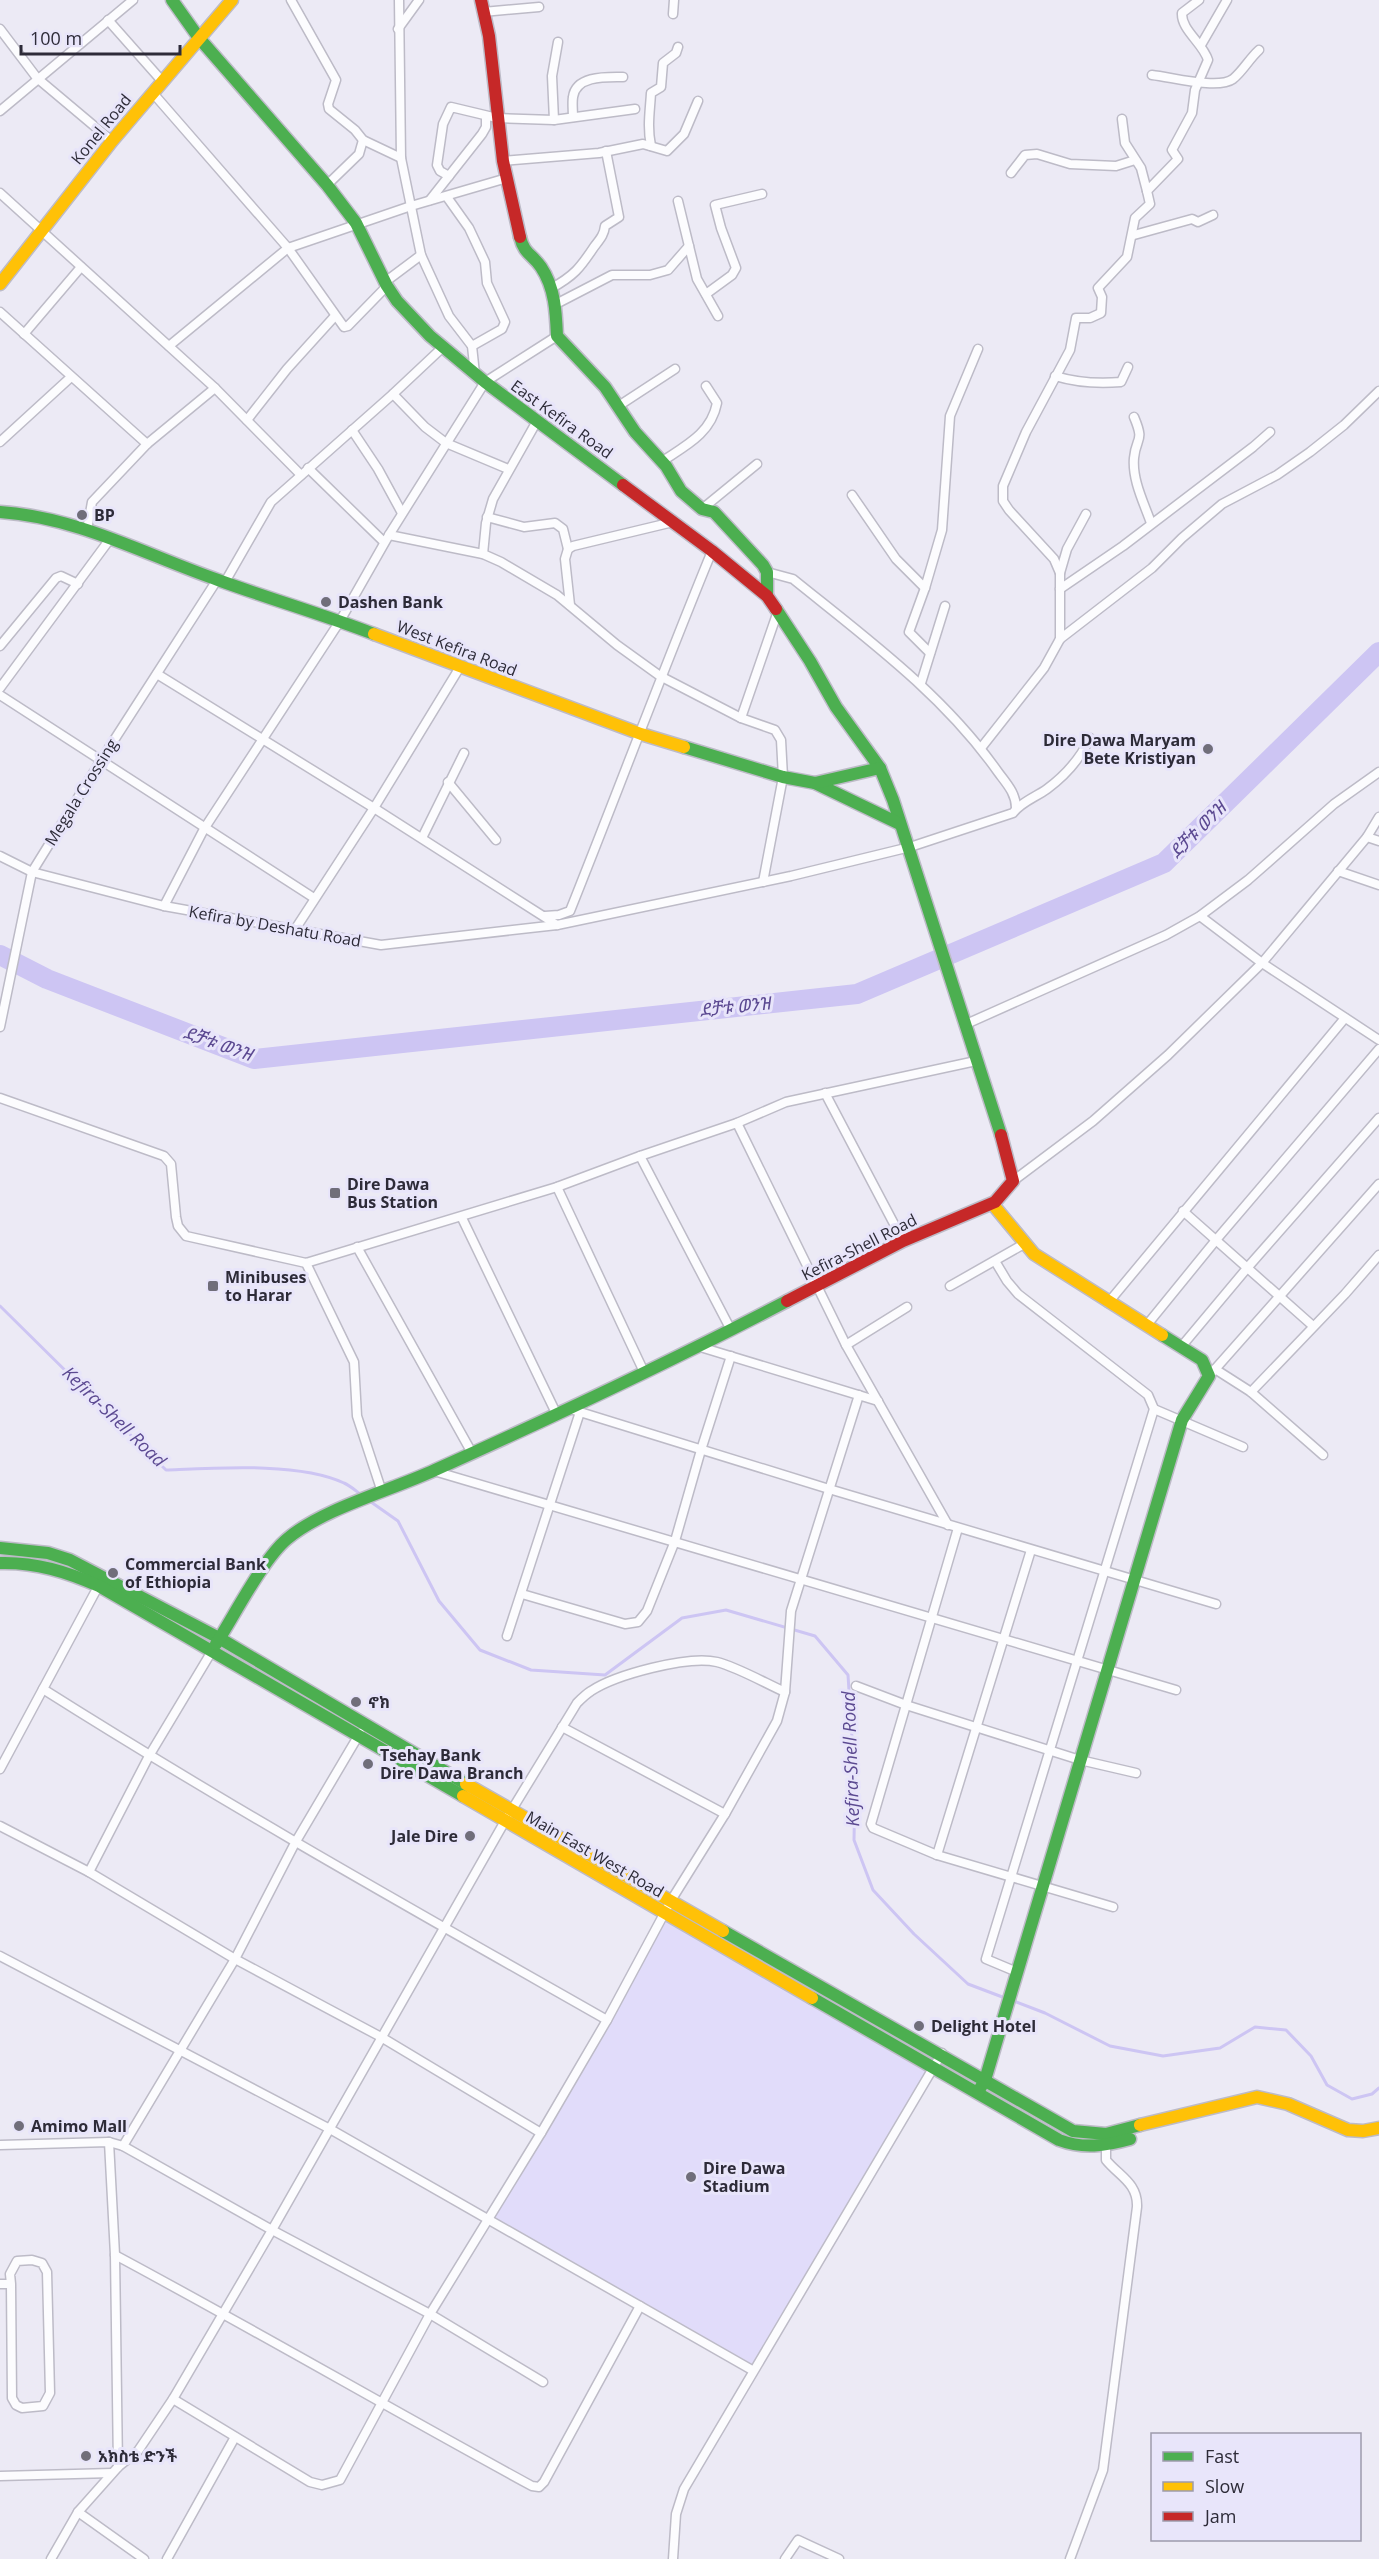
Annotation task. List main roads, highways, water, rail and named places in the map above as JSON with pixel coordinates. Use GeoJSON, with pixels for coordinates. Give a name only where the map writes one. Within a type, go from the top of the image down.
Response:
{"type":"FeatureCollection","features":[{"type":"Feature","properties":{"kind":"main road","name":"East Kefira Road"},"geometry":{"type":"LineString","coordinates":[[172,0],[199,38],[327,185],[356,223],[386,284],[397,300],[442,348],[712,551],[767,596],[836,707],[880,768],[900,824]]}},
{"type":"Feature","properties":{"kind":"main road","name":"Konel Road"},"geometry":{"type":"LineString","coordinates":[[0,284],[4,269],[40,231],[152,92],[232,0]]}},
{"type":"Feature","properties":{"kind":"main road"},"geometry":{"type":"LineString","coordinates":[[482,6],[489,36],[492,117],[523,249],[541,267],[556,304],[557,336],[620,405],[635,432],[661,462],[681,491],[702,509],[714,512],[767,572],[767,596]]}},
{"type":"Feature","properties":{"kind":"main road","name":"West Kefira Road"},"geometry":{"type":"LineString","coordinates":[[0,512],[28,514],[87,530],[221,581],[340,621],[641,734],[783,777],[815,783],[900,824]]}},
{"type":"Feature","properties":{"kind":"main road"},"geometry":{"type":"LineString","coordinates":[[815,783],[880,768]]}},
{"type":"Feature","properties":{"kind":"main road","name":"Kefira-Shell Road"},"geometry":{"type":"LineString","coordinates":[[219,1638],[265,1564],[288,1538],[321,1518],[434,1471],[562,1411],[731,1330],[903,1241],[995,1202],[1013,1181],[1010,1163],[918,882],[910,848],[900,824]]}},
{"type":"Feature","properties":{"kind":"main road"},"geometry":{"type":"LineString","coordinates":[[978,2091],[985,2080],[1182,1420],[1212,1372],[1202,1360],[1047,1263],[1024,1244],[995,1207],[995,1202]]}},
{"type":"Feature","properties":{"kind":"main road","name":"Main East West Road"},"geometry":{"type":"LineString","coordinates":[[0,1548],[48,1553],[80,1564],[101,1581],[158,1612],[219,1638],[505,1821],[934,2065],[1068,2144],[1132,2138],[1174,2116],[1224,2106],[1246,2098],[1259,2097],[1293,2105],[1333,2126],[1351,2130],[1377,2129]]}},
{"type":"Feature","properties":{"kind":"main road","name":"Main East West Road"},"geometry":{"type":"LineString","coordinates":[[0,1563],[48,1566],[101,1581]]}},
{"type":"Feature","properties":{"kind":"main road","name":"Main East West Road"},"geometry":{"type":"LineString","coordinates":[[158,1612],[212,1651],[513,1808],[942,2053],[1063,2126],[1106,2141]]}},
{"type":"Feature","properties":{"kind":"main road"},"geometry":{"type":"LineString","coordinates":[[212,1651],[219,1638]]}},
{"type":"Feature","properties":{"kind":"main road"},"geometry":{"type":"LineString","coordinates":[[763,1968],[771,1956]]}},
{"type":"Feature","properties":{"kind":"waterway","name":"ደቻቱ ወንዝ"},"geometry":{"type":"LineString","coordinates":[[0,955],[47,979],[254,1059],[857,994],[1164,863],[1379,652]]}},
{"type":"Feature","properties":{"kind":"waterway","name":"Kefira-Shell Road"},"geometry":{"type":"LineString","coordinates":[[0,1306],[166,1470],[257,1468],[305,1472],[326,1476],[344,1483],[363,1496]]}},
{"type":"Feature","properties":{"kind":"waterway","name":"Kefira-Shell Road"},"geometry":{"type":"LineString","coordinates":[[371,1502],[398,1521],[439,1601],[480,1650],[531,1670],[605,1675],[682,1618],[726,1610],[815,1636],[848,1675],[855,1785],[854,1840],[873,1890],[914,1934],[968,1984],[1005,1998]]}},
{"type":"Feature","properties":{"kind":"waterway","name":"Kefira-Shell Road"},"geometry":{"type":"LineString","coordinates":[[1011,2000],[1045,2013],[1110,2046],[1163,2056],[1220,2048],[1255,2027],[1286,2030],[1311,2056],[1327,2085],[1352,2099],[1372,2094],[1379,2088]]}},
{"type":"Feature","properties":{"kind":"place","name":"BP"},"geometry":{"type":"Point","coordinates":[82,515]}},
{"type":"Feature","properties":{"kind":"place","name":"Dashen Bank"},"geometry":{"type":"Point","coordinates":[326,602]}},
{"type":"Feature","properties":{"kind":"place","name":"Dire Dawa Maryam Bete Kristiyan"},"geometry":{"type":"Point","coordinates":[1208,749]}},
{"type":"Feature","properties":{"kind":"place","name":"Dire Dawa Bus Station"},"geometry":{"type":"Point","coordinates":[335,1193]}},
{"type":"Feature","properties":{"kind":"place","name":"Minibuses to Harar"},"geometry":{"type":"Point","coordinates":[213,1286]}},
{"type":"Feature","properties":{"kind":"place","name":"Commercial Bank of Ethiopia"},"geometry":{"type":"Point","coordinates":[113,1573]}},
{"type":"Feature","properties":{"kind":"place","name":"ኖክ"},"geometry":{"type":"Point","coordinates":[356,1702]}},
{"type":"Feature","properties":{"kind":"place","name":"Tsehay Bank Dire Dawa Branch"},"geometry":{"type":"Point","coordinates":[368,1764]}},
{"type":"Feature","properties":{"kind":"place","name":"Jale Dire"},"geometry":{"type":"Point","coordinates":[470,1836]}},
{"type":"Feature","properties":{"kind":"place","name":"Delight Hotel"},"geometry":{"type":"Point","coordinates":[919,2026]}},
{"type":"Feature","properties":{"kind":"place","name":"Amimo Mall"},"geometry":{"type":"Point","coordinates":[19,2126]}},
{"type":"Feature","properties":{"kind":"place","name":"Dire Dawa Stadium"},"geometry":{"type":"Point","coordinates":[691,2177]}},
{"type":"Feature","properties":{"kind":"place","name":"አክስቴ ድንች"},"geometry":{"type":"Point","coordinates":[86,2456]}}]}
